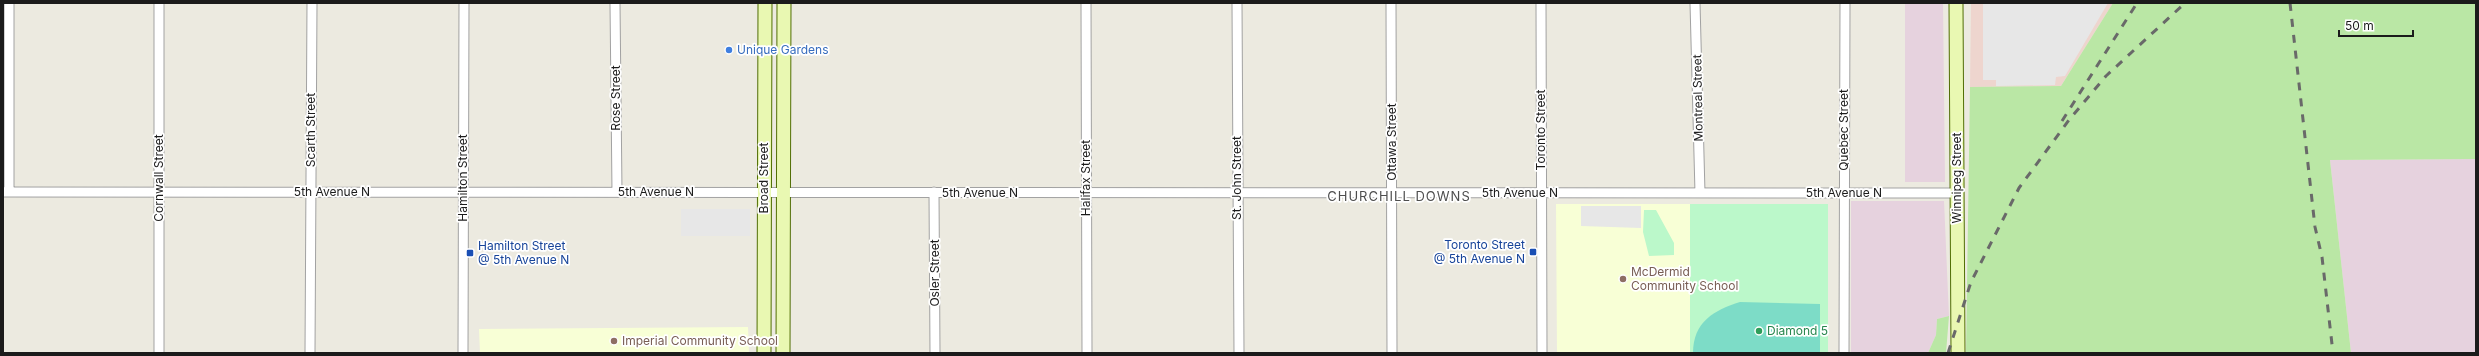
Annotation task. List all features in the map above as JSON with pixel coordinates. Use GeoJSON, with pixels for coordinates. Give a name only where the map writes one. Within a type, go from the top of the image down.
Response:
{"type":"FeatureCollection","features":[{"type":"Feature","properties":{"kind":"main road","name":"Broad Street"},"geometry":{"type":"LineString","coordinates":[[764,353],[765,3]]}},
{"type":"Feature","properties":{"kind":"main road","name":"Broad Street"},"geometry":{"type":"LineString","coordinates":[[784,3],[784,353]]}},
{"type":"Feature","properties":{"kind":"main road","name":"Winnipeg Street"},"geometry":{"type":"LineString","coordinates":[[1956,3],[1958,353]]}},
{"type":"Feature","properties":{"kind":"street"},"geometry":{"type":"LineString","coordinates":[[6,192],[9,3]]}},
{"type":"Feature","properties":{"kind":"street","name":"Cornwall Street"},"geometry":{"type":"LineString","coordinates":[[159,3],[160,353]]}},
{"type":"Feature","properties":{"kind":"street","name":"Scarth Street"},"geometry":{"type":"LineString","coordinates":[[310,353],[312,3]]}},
{"type":"Feature","properties":{"kind":"street","name":"Hamilton Street"},"geometry":{"type":"LineString","coordinates":[[463,353],[464,3]]}},
{"type":"Feature","properties":{"kind":"street","name":"Rose Street"},"geometry":{"type":"LineString","coordinates":[[616,3],[617,192]]}},
{"type":"Feature","properties":{"kind":"street","name":"Halifax Street"},"geometry":{"type":"LineString","coordinates":[[1086,3],[1087,353]]}},
{"type":"Feature","properties":{"kind":"street","name":"St. John Street"},"geometry":{"type":"LineString","coordinates":[[1237,3],[1239,353]]}},
{"type":"Feature","properties":{"kind":"street","name":"Ottawa Street"},"geometry":{"type":"LineString","coordinates":[[1391,3],[1392,353]]}},
{"type":"Feature","properties":{"kind":"street","name":"Toronto Street"},"geometry":{"type":"LineString","coordinates":[[1541,3],[1542,353]]}},
{"type":"Feature","properties":{"kind":"street","name":"Montreal Street"},"geometry":{"type":"LineString","coordinates":[[1696,3],[1700,193]]}},
{"type":"Feature","properties":{"kind":"street","name":"Quebec Street"},"geometry":{"type":"LineString","coordinates":[[1844,353],[1845,3]]}},
{"type":"Feature","properties":{"kind":"street","name":"5th Avenue N"},"geometry":{"type":"LineString","coordinates":[[6,192],[1957,193]]}},
{"type":"Feature","properties":{"kind":"street","name":"Osler Street"},"geometry":{"type":"LineString","coordinates":[[934,192],[935,353]]}},
{"type":"Feature","properties":{"kind":"shaded area"},"geometry":{"type":"Polygon","coordinates":[[[1905,3],[1943,3],[1945,182],[1905,182],[1905,3]]]}},
{"type":"Feature","properties":{"kind":"shaded area"},"geometry":{"type":"Polygon","coordinates":[[[1971,3],[2113,3],[2061,86],[1970,87],[1971,3]]]}},
{"type":"Feature","properties":{"kind":"shaded area"},"geometry":{"type":"Polygon","coordinates":[[[1983,3],[2108,3],[2065,76],[2056,77],[2055,85],[1996,86],[1996,80],[1983,80],[1983,3]]]}},
{"type":"Feature","properties":{"kind":"shaded area"},"geometry":{"type":"Polygon","coordinates":[[[2476,159],[2476,353],[2351,353],[2330,160],[2476,159]]]}},
{"type":"Feature","properties":{"kind":"shaded area"},"geometry":{"type":"Polygon","coordinates":[[[1851,201],[1944,201],[1949,316],[1937,319],[1936,335],[1928,353],[1851,353],[1851,201]]]}},
{"type":"Feature","properties":{"kind":"shaded area","name":"McDermid Community School"},"geometry":{"type":"Polygon","coordinates":[[[1556,204],[1690,204],[1690,353],[1557,353],[1556,204]]]}},
{"type":"Feature","properties":{"kind":"shaded area"},"geometry":{"type":"Polygon","coordinates":[[[1690,204],[1828,204],[1828,353],[1690,353],[1690,204]]]}},
{"type":"Feature","properties":{"kind":"shaded area"},"geometry":{"type":"Polygon","coordinates":[[[1581,206],[1641,206],[1641,228],[1581,226],[1581,206]]]}},
{"type":"Feature","properties":{"kind":"shaded area"},"geometry":{"type":"Polygon","coordinates":[[[681,209],[750,209],[750,236],[681,236],[681,209]]]}},
{"type":"Feature","properties":{"kind":"shaded area"},"geometry":{"type":"Polygon","coordinates":[[[1644,210],[1656,210],[1674,243],[1674,255],[1649,256],[1643,232],[1644,210]]]}},
{"type":"Feature","properties":{"kind":"shaded area","name":"Diamond 5"},"geometry":{"type":"Polygon","coordinates":[[[1740,302],[1820,304],[1820,353],[1693,353],[1694,342],[1701,325],[1714,313],[1740,302]]]}},
{"type":"Feature","properties":{"kind":"shaded area","name":"Imperial Community School"},"geometry":{"type":"Polygon","coordinates":[[[748,327],[749,353],[480,353],[479,329],[748,327]]]}},
{"type":"Feature","properties":{"kind":"green space"},"geometry":{"type":"Polygon","coordinates":[[[2113,3],[2476,3],[2476,159],[2330,160],[2351,353],[1966,353],[1970,87],[2061,86],[2113,3]]]}},
{"type":"Feature","properties":{"kind":"green space"},"geometry":{"type":"Polygon","coordinates":[[[1949,316],[1946,353],[1928,353],[1936,335],[1937,319],[1949,316]]]}},
{"type":"Feature","properties":{"kind":"railway"},"geometry":{"type":"LineString","coordinates":[[2062,121],[2137,3]]}},
{"type":"Feature","properties":{"kind":"railway"},"geometry":{"type":"LineString","coordinates":[[1948,353],[1971,282],[2019,188],[2069,120],[2106,76],[2185,3]]}},
{"type":"Feature","properties":{"kind":"railway"},"geometry":{"type":"LineString","coordinates":[[2290,3],[2315,227],[2322,257],[2333,353]]}},
{"type":"Feature","properties":{"kind":"place","name":"Unique Gardens"},"geometry":{"type":"Point","coordinates":[729,50]}},
{"type":"Feature","properties":{"kind":"place","name":"Toronto Street @ 5th Avenue N"},"geometry":{"type":"Point","coordinates":[1533,252]}},
{"type":"Feature","properties":{"kind":"place","name":"Hamilton Street @ 5th Avenue N"},"geometry":{"type":"Point","coordinates":[470,253]}},
{"type":"Feature","properties":{"kind":"place","name":"McDermid Community School"},"geometry":{"type":"Point","coordinates":[1623,279]}},
{"type":"Feature","properties":{"kind":"place","name":"Diamond 5"},"geometry":{"type":"Point","coordinates":[1759,331]}},
{"type":"Feature","properties":{"kind":"place","name":"Imperial Community School"},"geometry":{"type":"Point","coordinates":[614,341]}},
{"type":"Feature","properties":{"kind":"district","name":"CHURCHILL DOWNS"},"geometry":{"type":"Point","coordinates":[1399,196]}}]}
